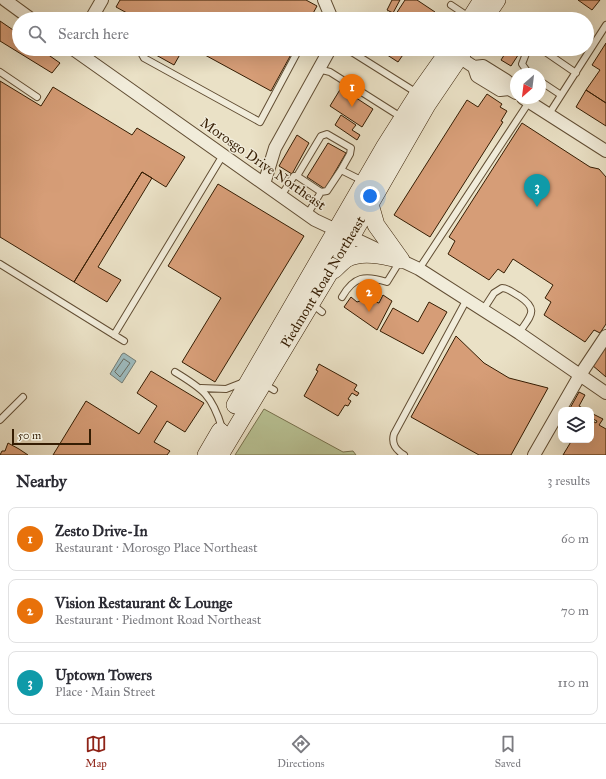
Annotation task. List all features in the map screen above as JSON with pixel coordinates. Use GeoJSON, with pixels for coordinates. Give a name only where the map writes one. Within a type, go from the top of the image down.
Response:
{"type":"FeatureCollection","features":[{"type":"Feature","properties":{"kind":"main road"},"geometry":{"type":"LineString","coordinates":[[478,12],[482,0]]}},
{"type":"Feature","properties":{"kind":"main road"},"geometry":{"type":"LineString","coordinates":[[483,12],[497,0]]}},
{"type":"Feature","properties":{"kind":"main road","name":"Piedmont Road Northeast"},"geometry":{"type":"LineString","coordinates":[[206,455],[222,428],[262,384],[316,308],[327,275],[365,182],[418,94],[454,56]]}},
{"type":"Feature","properties":{"kind":"main road","name":"Piedmont Road Northeast"},"geometry":{"type":"LineString","coordinates":[[220,455],[262,384],[344,233],[370,204],[456,56]]}},
{"type":"Feature","properties":{"kind":"main road"},"geometry":{"type":"LineString","coordinates":[[370,204],[376,225],[401,260]]}},
{"type":"Feature","properties":{"kind":"main road"},"geometry":{"type":"LineString","coordinates":[[327,275],[347,259],[356,256],[379,255],[401,260]]}},
{"type":"Feature","properties":{"kind":"street"},"geometry":{"type":"LineString","coordinates":[[5,0],[21,12]]}},
{"type":"Feature","properties":{"kind":"street"},"geometry":{"type":"LineString","coordinates":[[95,12],[102,0]]}},
{"type":"Feature","properties":{"kind":"street"},"geometry":{"type":"LineString","coordinates":[[324,0],[328,12]]}},
{"type":"Feature","properties":{"kind":"street","name":"Morosgo Drive Northeast"},"geometry":{"type":"LineString","coordinates":[[84,56],[307,215],[419,269],[468,299],[606,393]]}},
{"type":"Feature","properties":{"kind":"street"},"geometry":{"type":"LineString","coordinates":[[264,184],[275,148],[326,56]]}},
{"type":"Feature","properties":{"kind":"street"},"geometry":{"type":"LineString","coordinates":[[462,56],[474,67],[477,76],[500,90],[510,91]]}},
{"type":"Feature","properties":{"kind":"street"},"geometry":{"type":"LineString","coordinates":[[533,104],[606,151]]}},
{"type":"Feature","properties":{"kind":"street"},"geometry":{"type":"LineString","coordinates":[[534,455],[580,375],[606,336]]}},
{"type":"Feature","properties":{"kind":"lane"},"geometry":{"type":"LineString","coordinates":[[451,4],[464,12]]}},
{"type":"Feature","properties":{"kind":"lane"},"geometry":{"type":"LineString","coordinates":[[594,44],[606,25]]}},
{"type":"Feature","properties":{"kind":"lane"},"geometry":{"type":"LineString","coordinates":[[143,56],[260,122],[295,56]]}},
{"type":"Feature","properties":{"kind":"lane"},"geometry":{"type":"LineString","coordinates":[[358,56],[418,94]]}},
{"type":"Feature","properties":{"kind":"lane"},"geometry":{"type":"LineString","coordinates":[[525,56],[522,64],[525,68]]}},
{"type":"Feature","properties":{"kind":"lane"},"geometry":{"type":"LineString","coordinates":[[551,56],[576,73]]}},
{"type":"Feature","properties":{"kind":"lane"},"geometry":{"type":"LineString","coordinates":[[549,114],[587,56]]}},
{"type":"Feature","properties":{"kind":"lane"},"geometry":{"type":"LineString","coordinates":[[318,69],[330,72],[403,118]]}},
{"type":"Feature","properties":{"kind":"lane"},"geometry":{"type":"LineString","coordinates":[[0,72],[37,97]]}},
{"type":"Feature","properties":{"kind":"lane"},"geometry":{"type":"LineString","coordinates":[[546,85],[561,95]]}},
{"type":"Feature","properties":{"kind":"lane"},"geometry":{"type":"LineString","coordinates":[[419,269],[523,104]]}},
{"type":"Feature","properties":{"kind":"lane"},"geometry":{"type":"LineString","coordinates":[[281,196],[294,176],[297,176],[321,136],[327,134],[351,148],[350,154],[327,191],[321,192],[297,176]]}},
{"type":"Feature","properties":{"kind":"lane"},"geometry":{"type":"LineString","coordinates":[[114,335],[223,155]]}},
{"type":"Feature","properties":{"kind":"lane"},"geometry":{"type":"LineString","coordinates":[[341,170],[365,182]]}},
{"type":"Feature","properties":{"kind":"lane"},"geometry":{"type":"LineString","coordinates":[[307,215],[321,192]]}},
{"type":"Feature","properties":{"kind":"lane"},"geometry":{"type":"LineString","coordinates":[[342,297],[347,288],[359,278],[374,278],[387,282],[401,260]]}},
{"type":"Feature","properties":{"kind":"lane"},"geometry":{"type":"LineString","coordinates":[[0,264],[124,341]]}},
{"type":"Feature","properties":{"kind":"lane"},"geometry":{"type":"LineString","coordinates":[[484,310],[496,290],[502,288],[508,289],[528,302],[531,306],[532,313],[519,333]]}},
{"type":"Feature","properties":{"kind":"lane"},"geometry":{"type":"LineString","coordinates":[[404,455],[395,447],[393,439],[394,434],[468,299]]}},
{"type":"Feature","properties":{"kind":"lane"},"geometry":{"type":"LineString","coordinates":[[175,372],[201,388],[216,407],[222,428]]}},
{"type":"Feature","properties":{"kind":"lane"},"geometry":{"type":"LineString","coordinates":[[201,388],[226,389],[262,384]]}},
{"type":"Feature","properties":{"kind":"lane"},"geometry":{"type":"LineString","coordinates":[[0,420],[23,397]]}},
{"type":"Feature","properties":{"kind":"green space"},"geometry":{"type":"Polygon","coordinates":[[[264,409],[343,452],[353,451],[356,455],[235,455],[264,409]]]}},
{"type":"Feature","properties":{"kind":"water"},"geometry":{"type":"Polygon","coordinates":[[[124,353],[136,361],[122,383],[110,374],[124,353]]]}},
{"type":"Feature","properties":{"kind":"building"},"geometry":{"type":"Polygon","coordinates":[[[120,0],[306,0],[317,6],[314,12],[125,12],[116,7],[120,0]]]}},
{"type":"Feature","properties":{"kind":"building"},"geometry":{"type":"Polygon","coordinates":[[[392,0],[400,0],[394,12],[387,10],[392,0]]]}},
{"type":"Feature","properties":{"kind":"building"},"geometry":{"type":"Polygon","coordinates":[[[405,0],[417,0],[435,12],[397,12],[405,0]]]}},
{"type":"Feature","properties":{"kind":"building"},"geometry":{"type":"Polygon","coordinates":[[[578,0],[600,0],[592,10],[578,0]]]}},
{"type":"Feature","properties":{"kind":"building"},"geometry":{"type":"Polygon","coordinates":[[[0,21],[12,29],[12,48],[0,41],[0,21]]]}},
{"type":"Feature","properties":{"kind":"building"},"geometry":{"type":"Polygon","coordinates":[[[606,43],[606,103],[586,90],[600,70],[592,65],[606,43]]]}},
{"type":"Feature","properties":{"kind":"building"},"geometry":{"type":"Polygon","coordinates":[[[24,56],[50,56],[60,63],[52,73],[24,56]]]}},
{"type":"Feature","properties":{"kind":"building"},"geometry":{"type":"Polygon","coordinates":[[[158,56],[179,56],[174,65],[158,56]]]}},
{"type":"Feature","properties":{"kind":"building"},"geometry":{"type":"Polygon","coordinates":[[[207,56],[290,56],[271,91],[207,56]]]}},
{"type":"Feature","properties":{"kind":"building"},"geometry":{"type":"Polygon","coordinates":[[[389,56],[402,56],[398,62],[389,56]]]}},
{"type":"Feature","properties":{"kind":"building"},"geometry":{"type":"Polygon","coordinates":[[[504,56],[517,56],[511,66],[501,60],[504,56]]]}},
{"type":"Feature","properties":{"kind":"building"},"geometry":{"type":"Polygon","coordinates":[[[0,81],[41,106],[53,87],[132,135],[137,128],[185,157],[166,187],[142,172],[74,282],[0,237],[0,81]]]}},
{"type":"Feature","properties":{"kind":"building"},"geometry":{"type":"Polygon","coordinates":[[[341,88],[373,109],[362,127],[330,106],[341,88]]]}},
{"type":"Feature","properties":{"kind":"building"},"geometry":{"type":"Polygon","coordinates":[[[586,90],[606,103],[606,126],[576,107],[586,90]]]}},
{"type":"Feature","properties":{"kind":"building"},"geometry":{"type":"Polygon","coordinates":[[[487,94],[502,104],[500,107],[507,111],[501,121],[503,122],[430,237],[394,215],[467,100],[478,107],[487,94]]]}},
{"type":"Feature","properties":{"kind":"building"},"geometry":{"type":"Polygon","coordinates":[[[341,115],[356,125],[352,130],[360,135],[357,140],[335,125],[341,115]]]}},
{"type":"Feature","properties":{"kind":"building"},"geometry":{"type":"Polygon","coordinates":[[[522,123],[590,167],[599,169],[606,177],[606,324],[600,333],[594,330],[585,342],[544,315],[551,302],[545,298],[553,285],[513,259],[504,273],[498,269],[489,280],[448,254],[455,241],[449,237],[522,123]]]}},
{"type":"Feature","properties":{"kind":"building"},"geometry":{"type":"Polygon","coordinates":[[[297,135],[309,143],[292,174],[279,166],[297,135]]]}},
{"type":"Feature","properties":{"kind":"building"},"geometry":{"type":"Polygon","coordinates":[[[328,143],[346,153],[325,189],[307,177],[328,143]]]}},
{"type":"Feature","properties":{"kind":"building"},"geometry":{"type":"Polygon","coordinates":[[[142,172],[152,178],[98,267],[121,280],[107,302],[74,282],[142,172]]]}},
{"type":"Feature","properties":{"kind":"building"},"geometry":{"type":"Polygon","coordinates":[[[218,184],[304,236],[215,382],[182,362],[221,298],[168,266],[218,184]]]}},
{"type":"Feature","properties":{"kind":"building"},"geometry":{"type":"Polygon","coordinates":[[[383,295],[392,301],[377,330],[344,307],[351,297],[357,302],[365,299],[379,303],[383,295]]]}},
{"type":"Feature","properties":{"kind":"building"},"geometry":{"type":"Polygon","coordinates":[[[429,302],[447,312],[423,354],[380,331],[393,308],[418,322],[429,302]]]}},
{"type":"Feature","properties":{"kind":"building"},"geometry":{"type":"Polygon","coordinates":[[[456,336],[484,363],[509,378],[548,388],[511,455],[479,455],[411,417],[456,336]]]}},
{"type":"Feature","properties":{"kind":"building"},"geometry":{"type":"Polygon","coordinates":[[[606,345],[606,377],[592,365],[603,352],[601,351],[606,345]]]}},
{"type":"Feature","properties":{"kind":"building"},"geometry":{"type":"Polygon","coordinates":[[[319,364],[357,385],[354,390],[359,393],[357,396],[352,393],[348,399],[351,401],[348,406],[345,405],[338,416],[304,396],[318,371],[316,370],[319,364]]]}},
{"type":"Feature","properties":{"kind":"building"},"geometry":{"type":"Polygon","coordinates":[[[151,371],[204,403],[185,432],[167,421],[154,442],[170,451],[167,455],[53,455],[86,401],[139,434],[157,406],[137,393],[151,371]]]}},
{"type":"Feature","properties":{"kind":"building"},"geometry":{"type":"Polygon","coordinates":[[[579,392],[585,395],[579,406],[581,407],[571,407],[579,392]]]}},
{"type":"Feature","properties":{"kind":"building"},"geometry":{"type":"Polygon","coordinates":[[[594,414],[603,419],[599,425],[606,429],[606,455],[563,455],[570,443],[594,443],[594,422],[596,423],[597,421],[594,420],[594,414]]]}},
{"type":"Feature","properties":{"kind":"building"},"geometry":{"type":"Polygon","coordinates":[[[8,443],[28,455],[0,455],[2,451],[5,451],[8,443]]]}},
{"type":"Feature","properties":{"kind":"place","name":"Zesto Drive-In"},"geometry":{"type":"Point","coordinates":[352,107]}},
{"type":"Feature","properties":{"kind":"place","name":"Uptown Towers"},"geometry":{"type":"Point","coordinates":[537,207]}},
{"type":"Feature","properties":{"kind":"place","name":"Vision Restaurant & Lounge"},"geometry":{"type":"Point","coordinates":[369,312]}}]}
